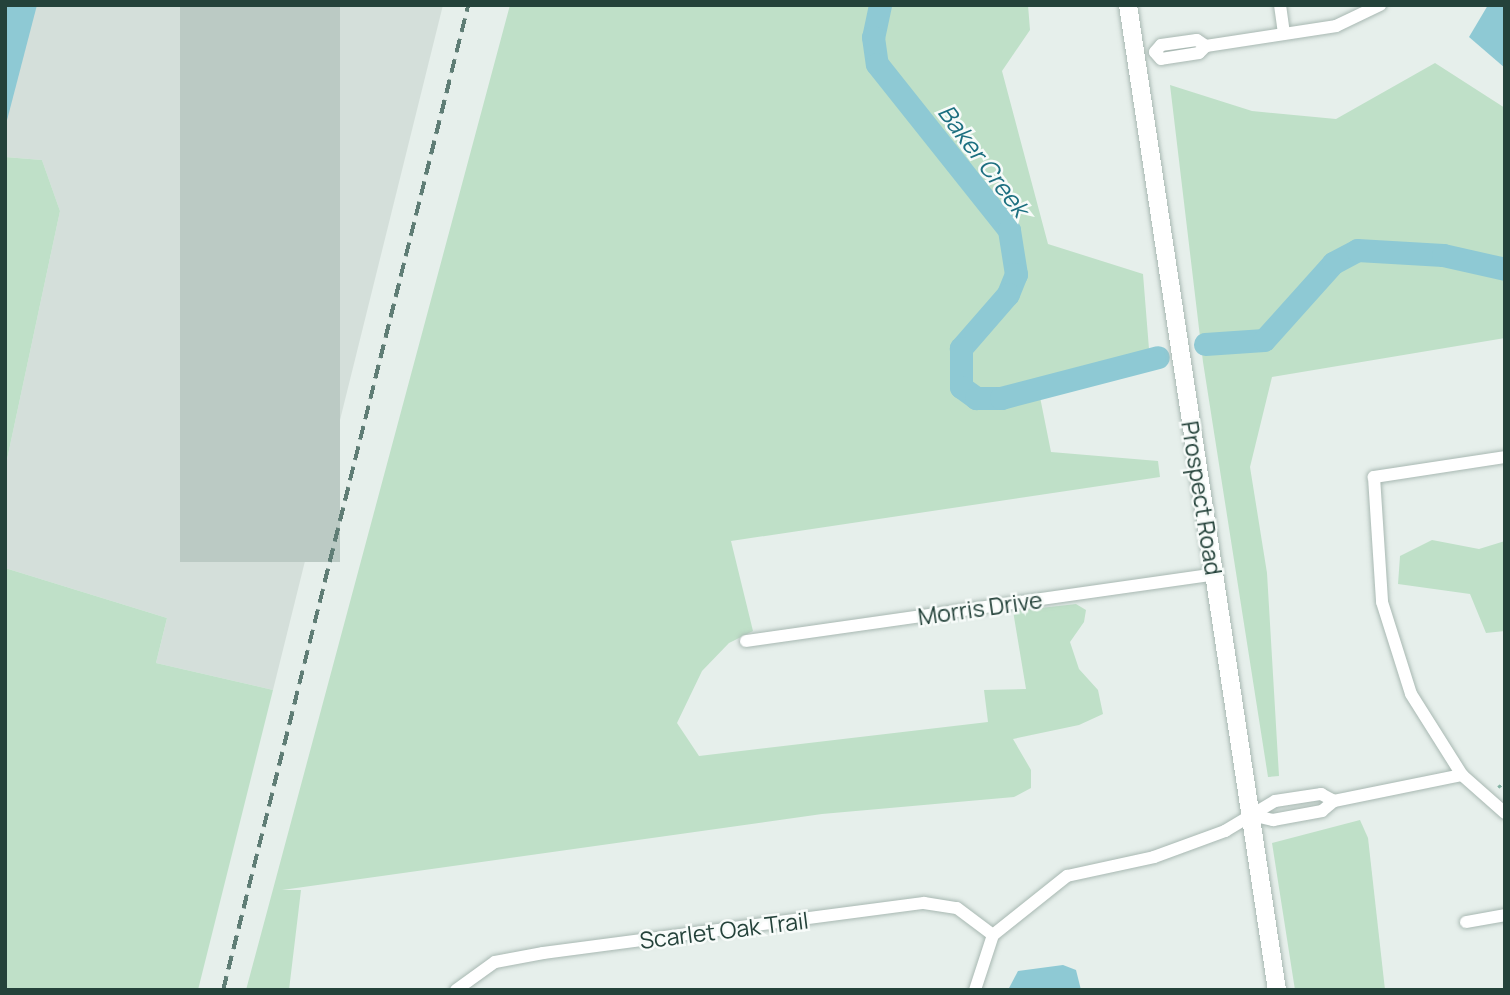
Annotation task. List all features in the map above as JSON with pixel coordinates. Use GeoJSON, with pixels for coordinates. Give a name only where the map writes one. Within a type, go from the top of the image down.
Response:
{"type":"FeatureCollection","features":[{"type":"Feature","properties":{"kind":"street","name":"Prospect Road"},"geometry":{"type":"LineString","coordinates":[[1128,5],[1277,990]]}},
{"type":"Feature","properties":{"kind":"street"},"geometry":{"type":"LineString","coordinates":[[1279,5],[1284,34]]}},
{"type":"Feature","properties":{"kind":"street"},"geometry":{"type":"LineString","coordinates":[[1135,55],[1155,52],[1161,45],[1197,40],[1206,46],[1347,23],[1380,5]]}},
{"type":"Feature","properties":{"kind":"street"},"geometry":{"type":"LineString","coordinates":[[1505,457],[1374,477],[1377,563],[1393,647],[1411,694],[1462,775],[1505,813]]}},
{"type":"Feature","properties":{"kind":"street","name":"Morris Drive"},"geometry":{"type":"LineString","coordinates":[[746,641],[1214,574]]}},
{"type":"Feature","properties":{"kind":"street"},"geometry":{"type":"LineString","coordinates":[[975,990],[993,935],[1067,876],[1154,857],[1251,815],[1273,820],[1322,811],[1334,801],[1462,775]]}},
{"type":"Feature","properties":{"kind":"street","name":"Scarlet Oak Trail"},"geometry":{"type":"LineString","coordinates":[[456,990],[495,962],[542,953],[924,903],[957,908],[993,935]]}},
{"type":"Feature","properties":{"kind":"street"},"geometry":{"type":"LineString","coordinates":[[1466,922],[1505,915]]}},
{"type":"Feature","properties":{"kind":"path"},"geometry":{"type":"LineString","coordinates":[[1498,787],[1505,782]]}},
{"type":"Feature","properties":{"kind":"shaded area"},"geometry":{"type":"Polygon","coordinates":[[[5,5],[443,5],[273,690],[156,663],[167,618],[5,568],[5,469],[60,211],[42,160],[5,157],[5,5]]]}},
{"type":"Feature","properties":{"kind":"green space"},"geometry":{"type":"Polygon","coordinates":[[[510,5],[1028,5],[1030,30],[1002,71],[1048,244],[1143,274],[1149,349],[1037,382],[1051,452],[1158,461],[1160,477],[731,541],[753,631],[729,643],[702,671],[677,723],[699,756],[988,722],[984,690],[1026,689],[1013,611],[1076,604],[1086,610],[1084,622],[1070,642],[1079,669],[1098,690],[1103,714],[1079,725],[1013,739],[1031,770],[1031,788],[1014,797],[822,814],[282,890],[301,890],[289,990],[246,990],[510,5]]]}},
{"type":"Feature","properties":{"kind":"green space"},"geometry":{"type":"Polygon","coordinates":[[[1435,63],[1505,108],[1505,338],[1272,377],[1250,467],[1267,573],[1279,776],[1268,777],[1203,362],[1170,85],[1252,111],[1336,119],[1435,63]]]}},
{"type":"Feature","properties":{"kind":"green space"},"geometry":{"type":"Polygon","coordinates":[[[5,157],[42,160],[60,211],[5,469],[5,157]]]}},
{"type":"Feature","properties":{"kind":"green space"},"geometry":{"type":"Polygon","coordinates":[[[1432,540],[1479,549],[1505,541],[1505,631],[1486,633],[1470,594],[1398,584],[1400,556],[1432,540]]]}},
{"type":"Feature","properties":{"kind":"green space"},"geometry":{"type":"Polygon","coordinates":[[[5,568],[167,618],[156,663],[273,690],[198,990],[5,990],[5,568]]]}},
{"type":"Feature","properties":{"kind":"green space"},"geometry":{"type":"Polygon","coordinates":[[[1360,820],[1368,838],[1385,990],[1295,990],[1272,843],[1360,820]]]}},
{"type":"Feature","properties":{"kind":"water"},"geometry":{"type":"Polygon","coordinates":[[[5,5],[37,5],[5,128],[5,5]]]}},
{"type":"Feature","properties":{"kind":"water"},"geometry":{"type":"Polygon","coordinates":[[[1488,5],[1505,5],[1505,68],[1469,37],[1488,5]]]}},
{"type":"Feature","properties":{"kind":"water"},"geometry":{"type":"Polygon","coordinates":[[[1063,965],[1076,970],[1081,990],[1008,990],[1018,971],[1063,965]]]}},
{"type":"Feature","properties":{"kind":"building"},"geometry":{"type":"Polygon","coordinates":[[[180,5],[340,5],[340,562],[180,562],[180,5]]]}},
{"type":"Feature","properties":{"kind":"waterway","name":"Baker Creek"},"geometry":{"type":"LineString","coordinates":[[880,5],[873,37],[877,64],[1009,230],[1016,274],[1008,294],[961,348],[961,387],[976,398],[1001,398],[1158,357]]}},
{"type":"Feature","properties":{"kind":"waterway","name":"Baker Creek"},"geometry":{"type":"LineString","coordinates":[[1205,344],[1264,340],[1333,263],[1357,250],[1443,255],[1505,269]]}},
{"type":"Feature","properties":{"kind":"railway"},"geometry":{"type":"LineString","coordinates":[[223,990],[468,5]]}}]}
